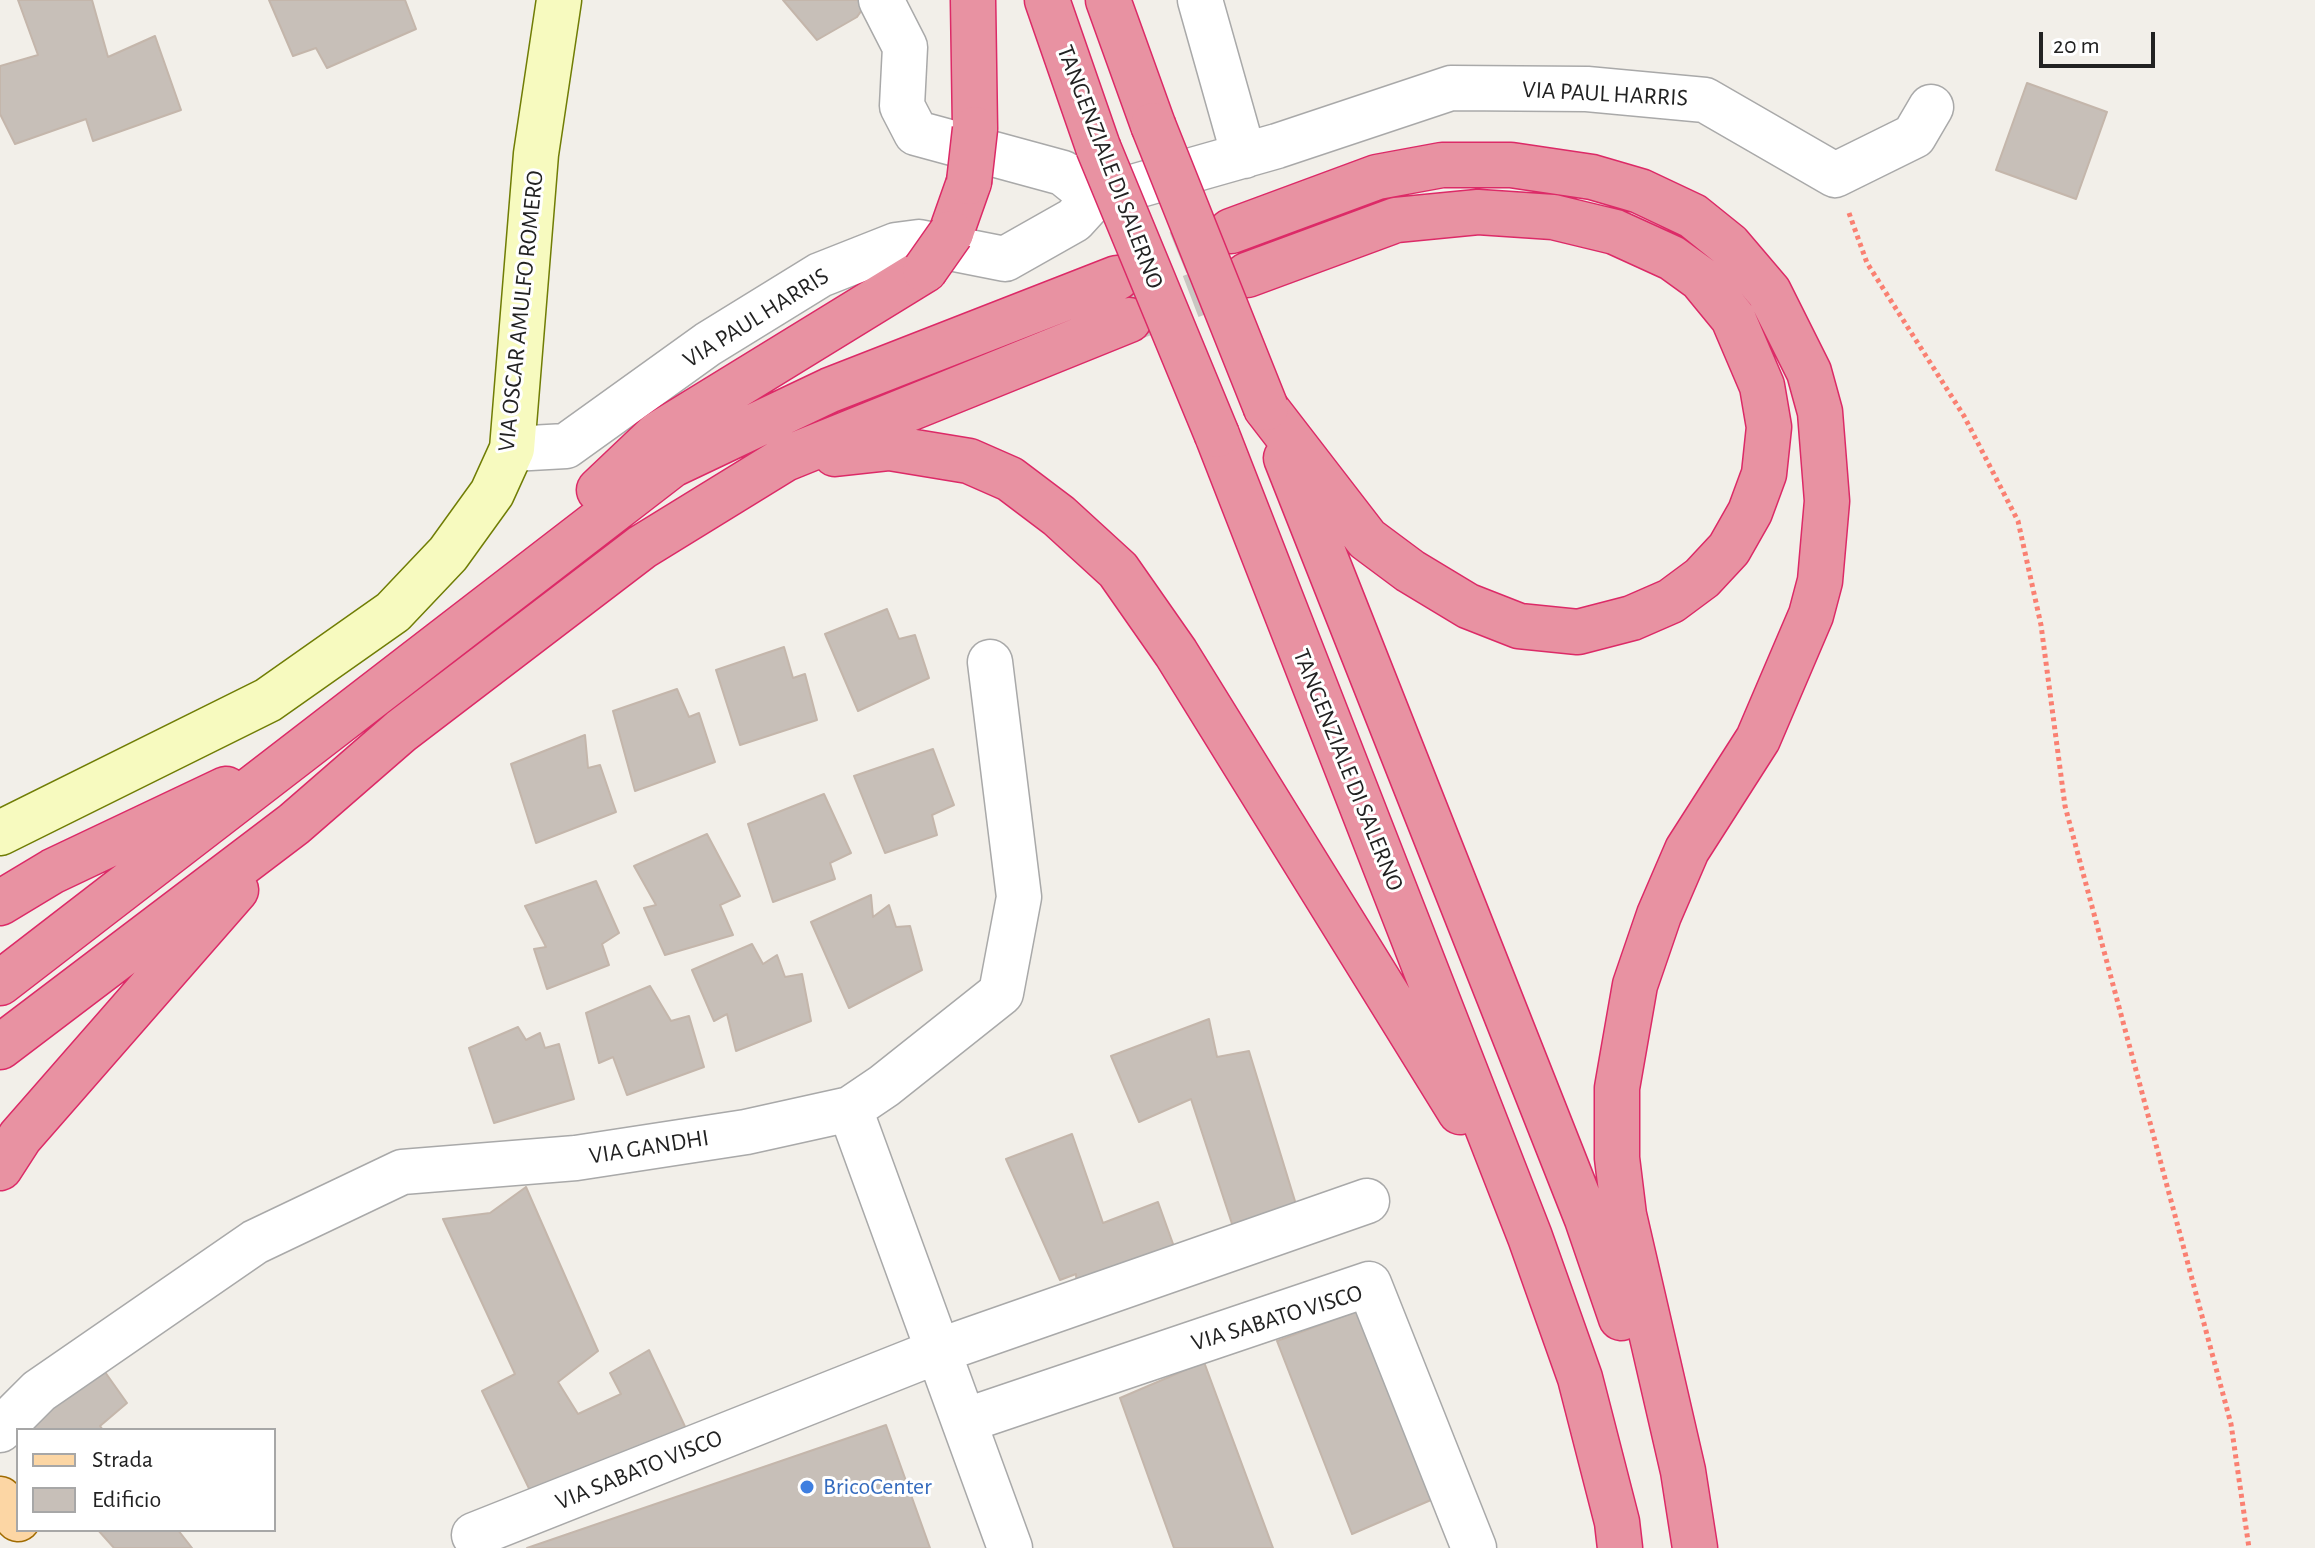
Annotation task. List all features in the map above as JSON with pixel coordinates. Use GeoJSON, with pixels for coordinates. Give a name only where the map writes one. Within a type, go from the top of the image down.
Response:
{"type":"FeatureCollection","features":[{"type":"Feature","properties":{"kind":"highway"},"geometry":{"type":"LineString","coordinates":[[533,569],[610,477],[658,434],[925,270],[951,233],[969,182],[975,129],[973,0]]}},
{"type":"Feature","properties":{"kind":"highway","name":"TANGENZIALE DI SALERNO"},"geometry":{"type":"LineString","coordinates":[[1047,0],[1098,147],[1217,435],[1530,1237],[1580,1378],[1617,1522],[1620,1548]]}},
{"type":"Feature","properties":{"kind":"highway"},"geometry":{"type":"LineString","coordinates":[[1108,0],[1153,125],[1587,1219],[1639,1370],[1671,1494],[1679,1548]]}},
{"type":"Feature","properties":{"kind":"highway"},"geometry":{"type":"LineString","coordinates":[[1231,231],[1377,177],[1442,165],[1511,165],[1592,177],[1640,191],[1693,216],[1729,245],[1769,292],[1809,372],[1820,412],[1827,501],[1826,542],[1814,604],[1798,652],[1758,739],[1687,850],[1659,915],[1635,985],[1617,1088],[1617,1158],[1624,1215],[1683,1471],[1695,1548]]}},
{"type":"Feature","properties":{"kind":"highway"},"geometry":{"type":"LineString","coordinates":[[1247,275],[1396,220],[1478,212],[1553,217],[1615,232],[1672,258],[1701,279],[1733,318],[1762,386],[1769,427],[1764,474],[1750,512],[1729,549],[1702,578],[1671,601],[1632,618],[1578,632],[1519,626],[1468,606],[1410,571],[1367,539],[1266,408]]}},
{"type":"Feature","properties":{"kind":"highway"},"geometry":{"type":"LineString","coordinates":[[4,981],[533,569],[672,465],[830,390],[1117,278]]}},
{"type":"Feature","properties":{"kind":"highway"},"geometry":{"type":"LineString","coordinates":[[0,1047],[294,824],[401,731],[642,547],[785,459],[1129,320]]}},
{"type":"Feature","properties":{"kind":"highway"},"geometry":{"type":"LineString","coordinates":[[785,459],[890,448],[969,461],[1010,479],[1035,497],[1118,570],[1176,653],[1441,1078],[1530,1237]]}},
{"type":"Feature","properties":{"kind":"highway"},"geometry":{"type":"LineString","coordinates":[[0,903],[53,871],[165,816],[280,765]]}},
{"type":"Feature","properties":{"kind":"highway"},"geometry":{"type":"LineString","coordinates":[[0,1168],[20,1137],[294,824]]}},
{"type":"Feature","properties":{"kind":"main road"},"geometry":{"type":"LineString","coordinates":[[0,1499],[16,1517]]}},
{"type":"Feature","properties":{"kind":"main road"},"geometry":{"type":"LineString","coordinates":[[29,1532],[43,1548]]}},
{"type":"Feature","properties":{"kind":"street","name":"VIA OSCAR AMULFO ROMERO"},"geometry":{"type":"LineString","coordinates":[[0,833],[46,807],[268,700],[393,612],[448,554],[492,493],[512,449],[536,154],[559,0]]}},
{"type":"Feature","properties":{"kind":"street"},"geometry":{"type":"LineString","coordinates":[[881,0],[905,47],[902,106],[916,133],[953,146],[1063,173],[1094,198]]}},
{"type":"Feature","properties":{"kind":"street"},"geometry":{"type":"LineString","coordinates":[[1200,0],[1244,156]]}},
{"type":"Feature","properties":{"kind":"street","name":"VIA PAUL HARRIS"},"geometry":{"type":"LineString","coordinates":[[512,449],[566,446],[708,344],[820,275],[896,245],[919,242],[1005,259],[1074,220],[1094,198],[1244,156],[1451,88],[1587,89],[1705,100],[1835,175]]}},
{"type":"Feature","properties":{"kind":"street"},"geometry":{"type":"LineString","coordinates":[[1835,175],[1914,136],[1931,107]]}},
{"type":"Feature","properties":{"kind":"street","name":"VIA GANDHI"},"geometry":{"type":"LineString","coordinates":[[0,1430],[39,1391],[255,1242],[402,1172],[576,1158],[746,1132],[850,1109],[1001,993],[1019,897],[990,662]]}},
{"type":"Feature","properties":{"kind":"street"},"geometry":{"type":"LineString","coordinates":[[850,1109],[1010,1548]]}},
{"type":"Feature","properties":{"kind":"street","name":"VIA SABATO VISCO"},"geometry":{"type":"LineString","coordinates":[[474,1535],[938,1351],[1367,1201]]}},
{"type":"Feature","properties":{"kind":"street","name":"VIA SABATO VISCO"},"geometry":{"type":"LineString","coordinates":[[964,1421],[1369,1284],[1474,1548]]}},
{"type":"Feature","properties":{"kind":"path"},"geometry":{"type":"LineString","coordinates":[[1835,175],[1867,263],[1964,416],[2018,521],[2041,625],[2065,806],[2231,1424],[2249,1548]]}},
{"type":"Feature","properties":{"kind":"building"},"geometry":{"type":"Polygon","coordinates":[[[18,0],[92,0],[108,57],[155,36],[181,110],[93,141],[86,119],[15,144],[0,114],[0,66],[38,55],[18,0]]]}},
{"type":"Feature","properties":{"kind":"building"},"geometry":{"type":"Polygon","coordinates":[[[269,0],[405,0],[416,29],[327,68],[316,48],[293,56],[269,0]]]}},
{"type":"Feature","properties":{"kind":"building"},"geometry":{"type":"Polygon","coordinates":[[[783,0],[869,0],[857,17],[817,40],[783,0]]]}},
{"type":"Feature","properties":{"kind":"building"},"geometry":{"type":"Polygon","coordinates":[[[2027,83],[2107,112],[2076,199],[1996,170],[2027,83]]]}},
{"type":"Feature","properties":{"kind":"building"},"geometry":{"type":"Polygon","coordinates":[[[887,609],[899,639],[915,635],[929,678],[858,711],[825,634],[887,609]]]}},
{"type":"Feature","properties":{"kind":"building"},"geometry":{"type":"Polygon","coordinates":[[[784,647],[793,678],[805,674],[817,720],[740,745],[716,670],[784,647]]]}},
{"type":"Feature","properties":{"kind":"building"},"geometry":{"type":"Polygon","coordinates":[[[677,689],[689,717],[699,713],[715,762],[635,791],[613,711],[677,689]]]}},
{"type":"Feature","properties":{"kind":"building"},"geometry":{"type":"Polygon","coordinates":[[[585,735],[588,768],[600,765],[616,812],[536,843],[511,764],[585,735]]]}},
{"type":"Feature","properties":{"kind":"building"},"geometry":{"type":"Polygon","coordinates":[[[933,749],[954,805],[932,815],[937,835],[885,853],[854,776],[933,749]]]}},
{"type":"Feature","properties":{"kind":"building"},"geometry":{"type":"Polygon","coordinates":[[[824,794],[851,853],[830,863],[835,879],[773,902],[748,824],[824,794]]]}},
{"type":"Feature","properties":{"kind":"building"},"geometry":{"type":"Polygon","coordinates":[[[707,834],[740,896],[720,905],[733,935],[665,955],[644,908],[656,905],[634,866],[707,834]]]}},
{"type":"Feature","properties":{"kind":"building"},"geometry":{"type":"Polygon","coordinates":[[[596,881],[619,933],[602,944],[609,965],[547,989],[534,949],[546,947],[525,906],[596,881]]]}},
{"type":"Feature","properties":{"kind":"building"},"geometry":{"type":"Polygon","coordinates":[[[871,895],[873,917],[889,905],[896,927],[910,926],[922,970],[849,1008],[811,922],[871,895]]]}},
{"type":"Feature","properties":{"kind":"building"},"geometry":{"type":"Polygon","coordinates":[[[752,944],[763,964],[777,955],[785,977],[802,974],[811,1021],[736,1051],[727,1014],[714,1021],[692,970],[752,944]]]}},
{"type":"Feature","properties":{"kind":"building"},"geometry":{"type":"Polygon","coordinates":[[[650,986],[671,1021],[689,1016],[704,1067],[627,1095],[613,1057],[599,1063],[586,1013],[650,986]]]}},
{"type":"Feature","properties":{"kind":"building"},"geometry":{"type":"Polygon","coordinates":[[[1209,1019],[1217,1057],[1249,1051],[1298,1211],[1236,1236],[1191,1099],[1139,1122],[1111,1056],[1209,1019]]]}},
{"type":"Feature","properties":{"kind":"building"},"geometry":{"type":"Polygon","coordinates":[[[518,1027],[526,1040],[540,1033],[545,1048],[559,1044],[574,1099],[494,1123],[469,1048],[518,1027]]]}},
{"type":"Feature","properties":{"kind":"building"},"geometry":{"type":"Polygon","coordinates":[[[1072,1134],[1103,1223],[1158,1202],[1177,1255],[1077,1291],[1076,1274],[1060,1280],[1006,1159],[1072,1134]]]}},
{"type":"Feature","properties":{"kind":"building"},"geometry":{"type":"Polygon","coordinates":[[[526,1187],[598,1351],[558,1382],[578,1414],[621,1394],[610,1373],[649,1350],[689,1435],[536,1503],[482,1391],[515,1374],[443,1219],[490,1213],[526,1187]]]}},
{"type":"Feature","properties":{"kind":"building"},"geometry":{"type":"Polygon","coordinates":[[[1360,1310],[1431,1500],[1352,1534],[1277,1341],[1360,1310]]]}},
{"type":"Feature","properties":{"kind":"building"},"geometry":{"type":"Polygon","coordinates":[[[1204,1362],[1273,1548],[1174,1548],[1120,1398],[1204,1362]]]}},
{"type":"Feature","properties":{"kind":"building"},"geometry":{"type":"Polygon","coordinates":[[[100,1365],[127,1403],[100,1426],[102,1428],[27,1428],[100,1365]]]}},
{"type":"Feature","properties":{"kind":"building","name":"BricoCenter"},"geometry":{"type":"Polygon","coordinates":[[[886,1425],[930,1548],[527,1548],[886,1425]]]}},
{"type":"Feature","properties":{"kind":"building"},"geometry":{"type":"Polygon","coordinates":[[[100,1532],[180,1532],[192,1548],[114,1548],[100,1532]]]}},
{"type":"Feature","properties":{"kind":"tunnel"},"geometry":{"type":"LineString","coordinates":[[1117,278],[1231,231]]}},
{"type":"Feature","properties":{"kind":"tunnel"},"geometry":{"type":"LineString","coordinates":[[1129,320],[1247,275]]}},
{"type":"Feature","properties":{"kind":"place","name":"BricoCenter"},"geometry":{"type":"Point","coordinates":[807,1487]}}]}
